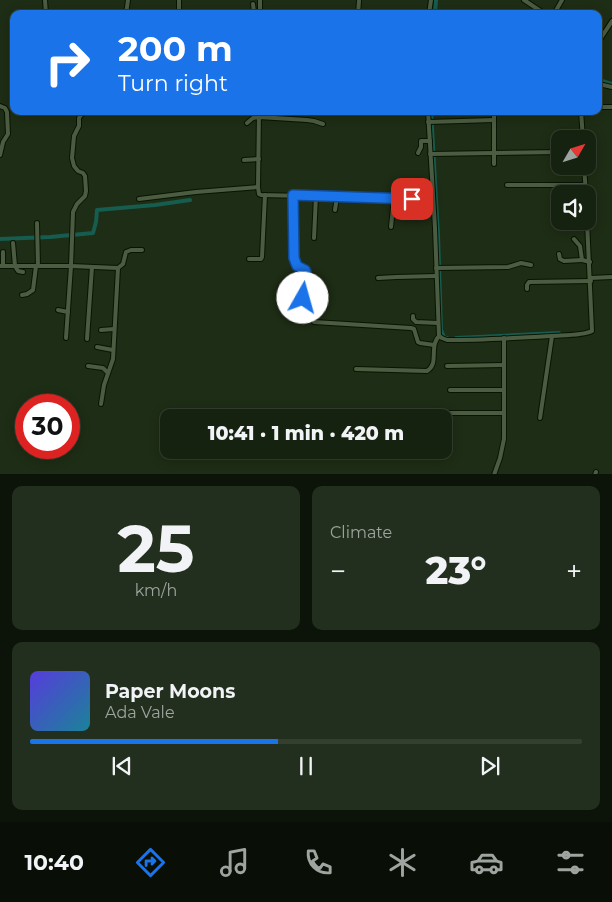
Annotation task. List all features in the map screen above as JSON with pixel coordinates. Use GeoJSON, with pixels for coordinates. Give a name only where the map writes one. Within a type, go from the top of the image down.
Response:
{"type":"FeatureCollection","features":[{"type":"Feature","properties":{"kind":"street"},"geometry":{"type":"LineString","coordinates":[[524,0],[539,10]]}},
{"type":"Feature","properties":{"kind":"street"},"geometry":{"type":"LineString","coordinates":[[253,4],[254,10]]}},
{"type":"Feature","properties":{"kind":"street"},"geometry":{"type":"LineString","coordinates":[[602,36],[612,21]]}},
{"type":"Feature","properties":{"kind":"street"},"geometry":{"type":"LineString","coordinates":[[0,106],[5,108],[7,112],[8,134],[2,142],[0,155]]}},
{"type":"Feature","properties":{"kind":"street"},"geometry":{"type":"LineString","coordinates":[[66,338],[74,210],[84,196],[86,184],[85,176],[74,166],[72,158],[74,136],[79,126],[80,115]]}},
{"type":"Feature","properties":{"kind":"street"},"geometry":{"type":"LineString","coordinates":[[356,369],[426,371],[431,369],[433,365],[434,345],[439,336],[436,276],[439,268],[428,115]]}},
{"type":"Feature","properties":{"kind":"street"},"geometry":{"type":"LineString","coordinates":[[494,115],[494,164]]}},
{"type":"Feature","properties":{"kind":"street"},"geometry":{"type":"LineString","coordinates":[[581,115],[582,130]]}},
{"type":"Feature","properties":{"kind":"street"},"geometry":{"type":"LineString","coordinates":[[247,122],[259,117],[307,120],[323,124]]}},
{"type":"Feature","properties":{"kind":"street"},"geometry":{"type":"LineString","coordinates":[[259,117],[259,191]]}},
{"type":"Feature","properties":{"kind":"street"},"geometry":{"type":"LineString","coordinates":[[429,122],[494,120]]}},
{"type":"Feature","properties":{"kind":"street"},"geometry":{"type":"LineString","coordinates":[[418,152],[420,141],[430,141]]}},
{"type":"Feature","properties":{"kind":"street"},"geometry":{"type":"LineString","coordinates":[[430,154],[551,152]]}},
{"type":"Feature","properties":{"kind":"street"},"geometry":{"type":"LineString","coordinates":[[244,160],[259,159]]}},
{"type":"Feature","properties":{"kind":"street"},"geometry":{"type":"LineString","coordinates":[[507,185],[585,184],[584,175]]}},
{"type":"Feature","properties":{"kind":"street"},"geometry":{"type":"LineString","coordinates":[[139,199],[196,192],[259,191],[265,195],[433,199]]}},
{"type":"Feature","properties":{"kind":"street"},"geometry":{"type":"LineString","coordinates":[[249,259],[260,259],[262,257],[265,195]]}},
{"type":"Feature","properties":{"kind":"street"},"geometry":{"type":"LineString","coordinates":[[293,195],[294,258],[297,266],[306,272],[303,298]]}},
{"type":"Feature","properties":{"kind":"street"},"geometry":{"type":"LineString","coordinates":[[314,238],[316,196]]}},
{"type":"Feature","properties":{"kind":"street"},"geometry":{"type":"LineString","coordinates":[[335,210],[337,197]]}},
{"type":"Feature","properties":{"kind":"street"},"geometry":{"type":"LineString","coordinates":[[391,226],[394,198]]}},
{"type":"Feature","properties":{"kind":"street"},"geometry":{"type":"LineString","coordinates":[[22,295],[33,290],[37,266],[37,223]]}},
{"type":"Feature","properties":{"kind":"street"},"geometry":{"type":"LineString","coordinates":[[439,336],[447,340],[552,336],[592,331],[588,230]]}},
{"type":"Feature","properties":{"kind":"street"},"geometry":{"type":"LineString","coordinates":[[574,239],[580,246],[582,260]]}},
{"type":"Feature","properties":{"kind":"street"},"geometry":{"type":"LineString","coordinates":[[13,243],[14,266],[18,271],[23,272]]}},
{"type":"Feature","properties":{"kind":"street"},"geometry":{"type":"LineString","coordinates":[[3,252],[1,266],[118,268],[123,264],[126,252],[142,250]]}},
{"type":"Feature","properties":{"kind":"street"},"geometry":{"type":"LineString","coordinates":[[559,254],[560,259],[563,261],[582,260],[590,262]]}},
{"type":"Feature","properties":{"kind":"street"},"geometry":{"type":"LineString","coordinates":[[439,268],[508,267],[521,263],[531,265]]}},
{"type":"Feature","properties":{"kind":"street"},"geometry":{"type":"LineString","coordinates":[[87,339],[92,267]]}},
{"type":"Feature","properties":{"kind":"street"},"geometry":{"type":"LineString","coordinates":[[101,404],[104,385],[112,362],[118,268]]}},
{"type":"Feature","properties":{"kind":"street"},"geometry":{"type":"LineString","coordinates":[[378,278],[436,276]]}},
{"type":"Feature","properties":{"kind":"street"},"geometry":{"type":"LineString","coordinates":[[527,289],[529,282],[591,280],[612,277]]}},
{"type":"Feature","properties":{"kind":"street"},"geometry":{"type":"LineString","coordinates":[[58,310],[68,312]]}},
{"type":"Feature","properties":{"kind":"street"},"geometry":{"type":"LineString","coordinates":[[413,316],[413,320],[416,322],[438,324]]}},
{"type":"Feature","properties":{"kind":"street"},"geometry":{"type":"LineString","coordinates":[[314,322],[411,328],[414,329],[418,342],[434,345]]}},
{"type":"Feature","properties":{"kind":"street"},"geometry":{"type":"LineString","coordinates":[[101,330],[114,329]]}},
{"type":"Feature","properties":{"kind":"street"},"geometry":{"type":"LineString","coordinates":[[540,418],[552,336]]}},
{"type":"Feature","properties":{"kind":"street"},"geometry":{"type":"LineString","coordinates":[[494,474],[504,439],[504,338]]}},
{"type":"Feature","properties":{"kind":"street"},"geometry":{"type":"LineString","coordinates":[[97,347],[113,350]]}},
{"type":"Feature","properties":{"kind":"street"},"geometry":{"type":"LineString","coordinates":[[447,366],[504,364]]}},
{"type":"Feature","properties":{"kind":"street"},"geometry":{"type":"LineString","coordinates":[[88,366],[103,368],[108,373]]}},
{"type":"Feature","properties":{"kind":"street"},"geometry":{"type":"LineString","coordinates":[[450,390],[504,390]]}},
{"type":"Feature","properties":{"kind":"street"},"geometry":{"type":"LineString","coordinates":[[452,413],[504,413]]}},
{"type":"Feature","properties":{"kind":"waterway"},"geometry":{"type":"LineString","coordinates":[[435,10],[436,0]]}},
{"type":"Feature","properties":{"kind":"waterway"},"geometry":{"type":"LineString","coordinates":[[602,81],[612,84]]}},
{"type":"Feature","properties":{"kind":"waterway"},"geometry":{"type":"LineString","coordinates":[[431,115],[441,330],[445,338],[447,338]]}},
{"type":"Feature","properties":{"kind":"waterway"},"geometry":{"type":"LineString","coordinates":[[0,239],[93,233],[97,210],[190,200]]}},
{"type":"Feature","properties":{"kind":"waterway"},"geometry":{"type":"LineString","coordinates":[[456,338],[559,333]]}},
{"type":"Feature","properties":{"kind":"route"},"geometry":{"type":"LineString","coordinates":[[303,298],[306,272],[295,264],[293,195],[412,199]]}}]}
